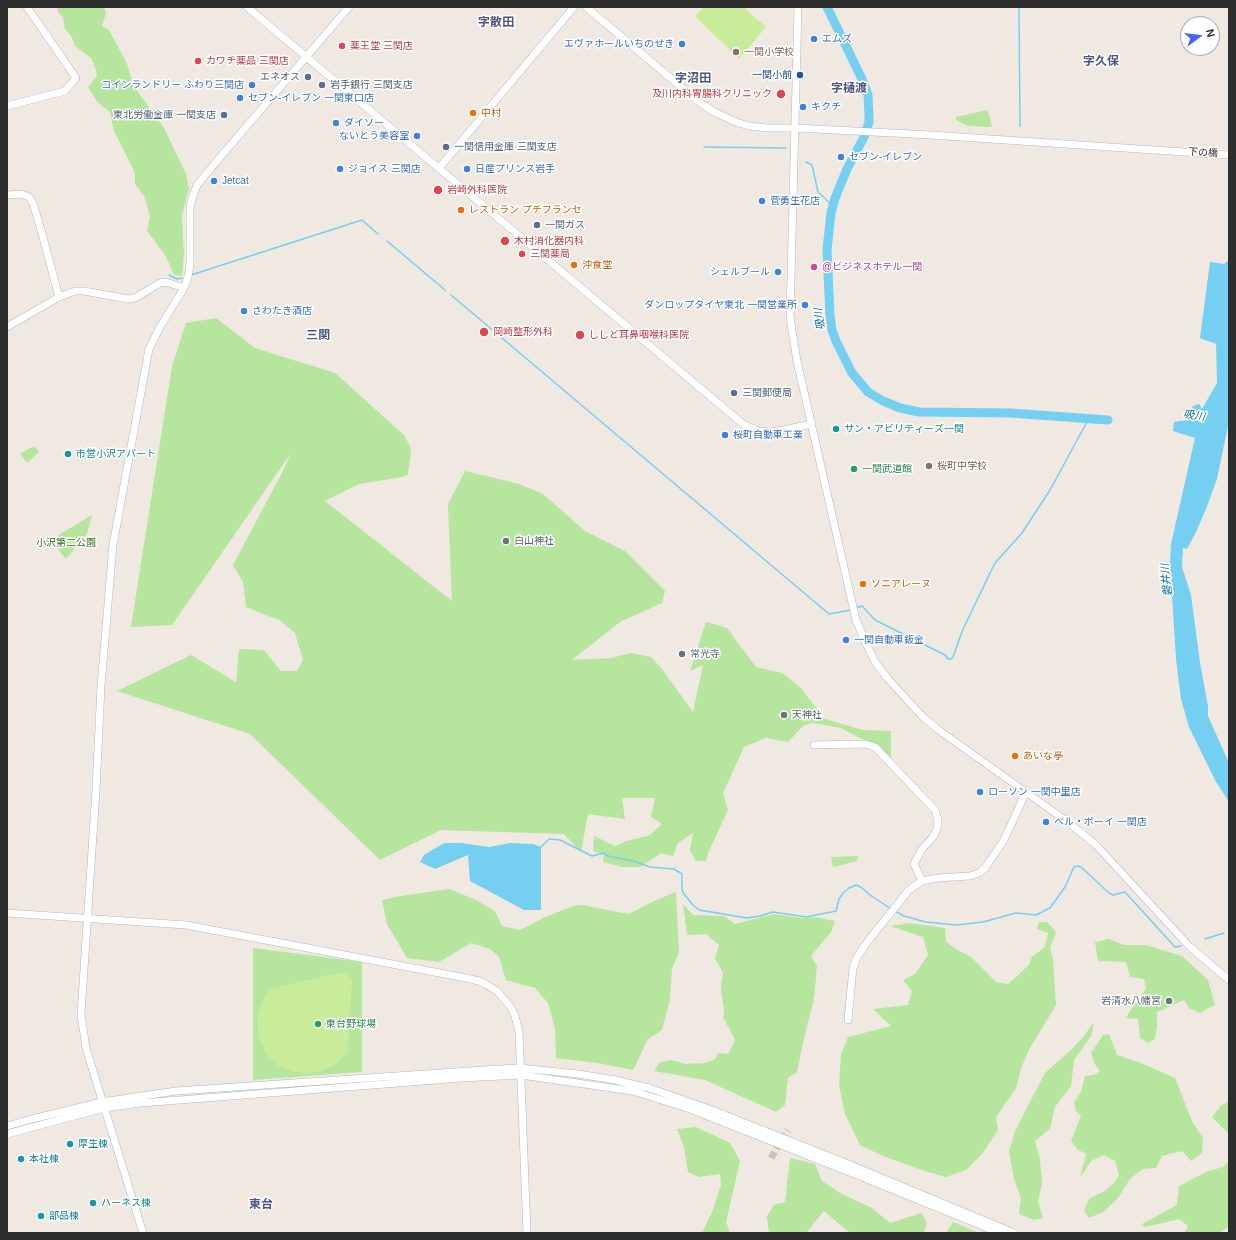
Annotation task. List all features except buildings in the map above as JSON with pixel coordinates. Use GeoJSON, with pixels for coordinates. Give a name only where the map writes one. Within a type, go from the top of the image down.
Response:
{"type":"FeatureCollection","features":[{"type":"Feature","properties":{"kind":"street"},"geometry":{"type":"LineString","coordinates":[[7,106],[65,91],[76,78],[27,7]]}},
{"type":"Feature","properties":{"kind":"street"},"geometry":{"type":"LineString","coordinates":[[247,7],[743,424],[758,431],[773,432],[812,424]]}},
{"type":"Feature","properties":{"kind":"street"},"geometry":{"type":"LineString","coordinates":[[143,1233],[86,1048],[80,1014],[96,790],[108,586],[113,545],[150,349],[160,327],[184,288],[188,277],[190,264],[190,207],[197,185],[349,7]]}},
{"type":"Feature","properties":{"kind":"street"},"geometry":{"type":"LineString","coordinates":[[439,168],[574,7]]}},
{"type":"Feature","properties":{"kind":"street","name":"下の橋"},"geometry":{"type":"LineString","coordinates":[[586,7],[698,101],[714,112],[749,126],[783,129],[796,128],[878,132],[1229,155]]}},
{"type":"Feature","properties":{"kind":"street"},"geometry":{"type":"LineString","coordinates":[[798,7],[790,315],[797,361],[856,620],[875,662],[897,691],[923,717],[940,731],[1068,822],[1096,844],[1190,947],[1229,980]]}},
{"type":"Feature","properties":{"kind":"street"},"geometry":{"type":"LineString","coordinates":[[7,195],[21,194],[29,197],[33,204],[59,297]]}},
{"type":"Feature","properties":{"kind":"street"},"geometry":{"type":"LineString","coordinates":[[7,327],[59,297],[75,291],[84,291],[128,299],[135,298],[160,283],[166,282],[184,288]]}},
{"type":"Feature","properties":{"kind":"street"},"geometry":{"type":"LineString","coordinates":[[814,745],[864,744],[876,748],[935,810],[938,820],[937,829],[933,837],[922,849],[914,864],[922,880]]}},
{"type":"Feature","properties":{"kind":"street"},"geometry":{"type":"LineString","coordinates":[[848,1020],[853,968],[857,957],[868,941],[910,890],[922,880],[970,876],[985,868],[1004,840],[1026,792]]}},
{"type":"Feature","properties":{"kind":"street"},"geometry":{"type":"LineString","coordinates":[[7,913],[186,925],[479,981],[487,985],[500,994],[509,1005],[514,1013],[519,1031],[527,1233]]}},
{"type":"Feature","properties":{"kind":"street"},"geometry":{"type":"LineString","coordinates":[[7,1126],[32,1119],[176,1091],[454,1072],[520,1072],[586,1075],[649,1088],[769,1132],[1014,1233]]}},
{"type":"Feature","properties":{"kind":"street"},"geometry":{"type":"LineString","coordinates":[[520,1072],[633,1091],[690,1108],[1000,1233]]}},
{"type":"Feature","properties":{"kind":"street"},"geometry":{"type":"LineString","coordinates":[[7,1134],[103,1105]]}},
{"type":"Feature","properties":{"kind":"green space"},"geometry":{"type":"Polygon","coordinates":[[[57,7],[104,7],[106,13],[102,26],[109,30],[127,64],[133,85],[164,128],[186,174],[189,189],[182,216],[184,254],[182,276],[174,275],[166,256],[147,231],[150,216],[144,196],[135,184],[135,173],[114,131],[110,112],[98,103],[88,87],[97,76],[96,70],[91,58],[75,46],[71,36],[65,29],[63,17],[58,12],[57,7]]]}},
{"type":"Feature","properties":{"kind":"green space"},"geometry":{"type":"Polygon","coordinates":[[[703,7],[743,7],[766,27],[739,59],[695,16],[703,7]]]}},
{"type":"Feature","properties":{"kind":"green space"},"geometry":{"type":"Polygon","coordinates":[[[988,110],[992,127],[968,126],[956,120],[956,117],[988,110]]]}},
{"type":"Feature","properties":{"kind":"green space"},"geometry":{"type":"Polygon","coordinates":[[[216,318],[255,348],[335,373],[405,436],[411,449],[408,475],[359,484],[325,501],[452,601],[448,504],[465,471],[519,484],[543,494],[585,531],[625,551],[665,591],[662,603],[620,622],[572,660],[611,658],[631,653],[651,657],[662,669],[693,712],[703,665],[690,671],[706,622],[727,628],[756,667],[782,673],[799,686],[818,710],[815,716],[863,730],[891,731],[891,757],[841,728],[812,723],[803,726],[788,742],[766,738],[744,747],[723,793],[728,810],[708,853],[706,861],[696,861],[690,850],[693,833],[678,843],[673,856],[661,853],[640,867],[622,867],[603,862],[604,855],[593,851],[594,836],[615,846],[626,841],[650,835],[662,824],[651,817],[655,798],[622,798],[625,819],[588,814],[581,852],[564,834],[441,830],[380,860],[250,734],[117,691],[191,655],[236,682],[239,649],[264,650],[281,671],[297,671],[303,660],[295,633],[279,620],[246,607],[243,582],[233,565],[291,453],[172,625],[131,627],[172,366],[186,323],[216,318]]]}},
{"type":"Feature","properties":{"kind":"green space"},"geometry":{"type":"Polygon","coordinates":[[[34,446],[39,452],[27,463],[20,454],[34,446]]]}},
{"type":"Feature","properties":{"kind":"green space","name":"小沢第二公園"},"geometry":{"type":"Polygon","coordinates":[[[92,515],[87,534],[66,559],[52,542],[52,539],[92,515]]]}},
{"type":"Feature","properties":{"kind":"green space"},"geometry":{"type":"Polygon","coordinates":[[[858,856],[857,861],[833,867],[831,857],[858,856]]]}},
{"type":"Feature","properties":{"kind":"green space"},"geometry":{"type":"Polygon","coordinates":[[[449,889],[474,899],[495,911],[502,926],[520,930],[543,918],[573,906],[582,905],[629,914],[676,892],[679,953],[672,968],[670,999],[662,1030],[648,1039],[633,1070],[598,1063],[556,1058],[555,1028],[548,1003],[535,988],[506,980],[499,957],[490,949],[471,943],[439,962],[407,958],[387,924],[382,900],[449,889]]]}},
{"type":"Feature","properties":{"kind":"green space"},"geometry":{"type":"Polygon","coordinates":[[[683,904],[693,915],[724,916],[735,924],[774,914],[801,918],[815,917],[835,921],[831,932],[811,956],[817,966],[814,999],[797,1072],[788,1078],[785,1105],[776,1112],[705,1080],[654,1071],[659,1063],[671,1060],[685,1064],[705,1063],[715,1059],[718,1053],[728,1054],[735,1040],[723,1017],[724,1011],[721,988],[723,973],[715,958],[719,945],[706,934],[687,935],[683,904]]]}},
{"type":"Feature","properties":{"kind":"green space"},"geometry":{"type":"Polygon","coordinates":[[[1039,922],[1047,922],[1056,932],[1050,947],[1053,958],[1056,1005],[1030,1048],[1021,1068],[1016,1088],[996,1117],[998,1130],[982,1154],[966,1170],[946,1177],[883,1156],[860,1145],[845,1114],[839,1085],[841,1054],[848,1037],[891,1026],[873,1009],[908,1005],[912,991],[903,980],[915,974],[928,955],[923,937],[890,926],[908,923],[945,928],[946,942],[971,957],[996,982],[1008,984],[1029,965],[1032,957],[1045,947],[1048,933],[1037,929],[1039,922]]]}},
{"type":"Feature","properties":{"kind":"green space"},"geometry":{"type":"Polygon","coordinates":[[[1109,939],[1124,945],[1146,945],[1182,956],[1208,980],[1215,1005],[1200,1013],[1189,1008],[1184,1000],[1157,1012],[1155,1039],[1148,1043],[1140,1038],[1138,1019],[1126,1018],[1146,989],[1144,979],[1130,977],[1126,962],[1098,961],[1095,942],[1109,939]]]}},
{"type":"Feature","properties":{"kind":"green space"},"geometry":{"type":"Polygon","coordinates":[[[253,948],[362,962],[362,1072],[253,1080],[253,948]]]}},
{"type":"Feature","properties":{"kind":"green space"},"geometry":{"type":"Polygon","coordinates":[[[342,972],[352,979],[348,1053],[334,1066],[318,1072],[299,1073],[280,1067],[268,1056],[262,1046],[257,1025],[258,1013],[269,989],[342,972]]]}},
{"type":"Feature","properties":{"kind":"green space"},"geometry":{"type":"Polygon","coordinates":[[[1094,1022],[1091,1036],[1074,1060],[1071,1086],[1055,1107],[1050,1129],[1035,1141],[1040,1159],[1042,1184],[1038,1201],[1043,1218],[1034,1220],[1019,1214],[1021,1198],[1014,1179],[1009,1152],[1015,1131],[1045,1073],[1072,1049],[1094,1022]]]}},
{"type":"Feature","properties":{"kind":"green space"},"geometry":{"type":"Polygon","coordinates":[[[1109,1034],[1117,1055],[1141,1063],[1175,1078],[1192,1121],[1203,1138],[1202,1153],[1191,1161],[1182,1151],[1162,1156],[1156,1168],[1143,1169],[1130,1179],[1118,1198],[1103,1212],[1089,1218],[1084,1211],[1089,1199],[1103,1192],[1114,1183],[1119,1175],[1115,1161],[1104,1155],[1091,1161],[1080,1178],[1086,1154],[1077,1149],[1071,1141],[1081,1116],[1076,1111],[1074,1102],[1081,1092],[1085,1076],[1094,1075],[1100,1071],[1094,1063],[1091,1053],[1103,1035],[1109,1034]]]}},
{"type":"Feature","properties":{"kind":"green space"},"geometry":{"type":"Polygon","coordinates":[[[1229,1101],[1229,1138],[1228,1133],[1212,1117],[1221,1106],[1229,1101]]]}},
{"type":"Feature","properties":{"kind":"green space"},"geometry":{"type":"Polygon","coordinates":[[[696,1127],[730,1143],[740,1161],[726,1222],[730,1233],[702,1233],[713,1210],[721,1185],[720,1174],[699,1177],[688,1172],[684,1147],[677,1129],[696,1127]]]}},
{"type":"Feature","properties":{"kind":"green space"},"geometry":{"type":"Polygon","coordinates":[[[790,1158],[815,1164],[822,1181],[842,1194],[872,1208],[890,1223],[921,1213],[927,1222],[924,1233],[850,1233],[824,1211],[806,1233],[769,1233],[767,1216],[774,1205],[785,1202],[790,1158]]]}},
{"type":"Feature","properties":{"kind":"green space"},"geometry":{"type":"Polygon","coordinates":[[[1229,1161],[1229,1227],[1218,1233],[1185,1233],[1188,1226],[1179,1219],[1145,1227],[1142,1224],[1177,1205],[1179,1186],[1208,1171],[1223,1167],[1229,1161]]]}},
{"type":"Feature","properties":{"kind":"green space"},"geometry":{"type":"Polygon","coordinates":[[[953,1222],[979,1233],[946,1233],[953,1222]]]}},
{"type":"Feature","properties":{"kind":"water"},"geometry":{"type":"Polygon","coordinates":[[[1229,260],[1229,421],[1217,479],[1196,532],[1187,549],[1183,548],[1182,567],[1191,595],[1200,663],[1208,706],[1208,716],[1229,763],[1229,802],[1215,780],[1189,727],[1181,699],[1176,659],[1170,563],[1171,544],[1195,438],[1173,431],[1174,422],[1187,420],[1193,406],[1199,404],[1202,409],[1217,383],[1216,344],[1200,338],[1210,262],[1224,264],[1229,260]]]}},
{"type":"Feature","properties":{"kind":"water"},"geometry":{"type":"Polygon","coordinates":[[[444,843],[461,843],[489,847],[510,843],[533,844],[541,847],[541,910],[524,910],[470,881],[468,855],[435,869],[420,862],[424,855],[444,843]]]}},
{"type":"Feature","properties":{"kind":"waterway","name":"吸川"},"geometry":{"type":"LineString","coordinates":[[827,7],[862,79],[868,95],[869,122],[864,137],[847,169],[835,198],[831,213],[827,250],[832,330],[852,373],[868,392],[883,401],[900,408],[919,412],[1010,413],[1108,420]]}},
{"type":"Feature","properties":{"kind":"waterway"},"geometry":{"type":"LineString","coordinates":[[1019,7],[1020,126]]}},
{"type":"Feature","properties":{"kind":"waterway"},"geometry":{"type":"LineString","coordinates":[[704,147],[786,148]]}},
{"type":"Feature","properties":{"kind":"waterway"},"geometry":{"type":"LineString","coordinates":[[806,162],[812,165],[818,192],[833,206]]}},
{"type":"Feature","properties":{"kind":"waterway"},"geometry":{"type":"LineString","coordinates":[[191,275],[362,220],[378,234]]}},
{"type":"Feature","properties":{"kind":"waterway"},"geometry":{"type":"LineString","coordinates":[[387,241],[445,290]]}},
{"type":"Feature","properties":{"kind":"waterway"},"geometry":{"type":"LineString","coordinates":[[169,275],[177,279],[182,278]]}},
{"type":"Feature","properties":{"kind":"waterway"},"geometry":{"type":"LineString","coordinates":[[451,295],[829,614],[851,610]]}},
{"type":"Feature","properties":{"kind":"waterway"},"geometry":{"type":"LineString","coordinates":[[856,608],[862,606],[875,620],[945,655],[948,659],[951,659],[963,629],[995,563],[1022,533],[1050,490],[1088,420]]}},
{"type":"Feature","properties":{"kind":"waterway"},"geometry":{"type":"LineString","coordinates":[[541,847],[549,839],[560,840],[592,856],[604,853],[608,856],[634,861],[650,867],[674,869],[682,874],[682,890],[684,894],[699,910],[747,918],[773,912],[806,917],[836,911],[839,899],[843,893],[856,885],[891,909]]}},
{"type":"Feature","properties":{"kind":"waterway"},"geometry":{"type":"LineString","coordinates":[[895,911],[904,916],[926,922],[957,925],[983,922],[1016,913],[1036,915],[1050,908],[1065,887],[1074,867],[1078,866],[1081,867],[1109,893],[1113,895],[1125,892],[1175,947],[1181,946]]}},
{"type":"Feature","properties":{"kind":"waterway"},"geometry":{"type":"LineString","coordinates":[[1205,939],[1224,933]]}},
{"type":"Feature","properties":{"kind":"tunnel"},"geometry":{"type":"LineString","coordinates":[[771,1158],[788,1130]]}},
{"type":"Feature","properties":{"kind":"place","name":"エムズ"},"geometry":{"type":"Point","coordinates":[814,39]}},
{"type":"Feature","properties":{"kind":"place","name":"エヴァホールいちのせき"},"geometry":{"type":"Point","coordinates":[682,44]}},
{"type":"Feature","properties":{"kind":"place","name":"薬王堂 三関店"},"geometry":{"type":"Point","coordinates":[342,46]}},
{"type":"Feature","properties":{"kind":"place","name":"一関小学校"},"geometry":{"type":"Point","coordinates":[736,52]}},
{"type":"Feature","properties":{"kind":"place","name":"カワチ薬品 三関店"},"geometry":{"type":"Point","coordinates":[198,61]}},
{"type":"Feature","properties":{"kind":"place","name":"一関小前"},"geometry":{"type":"Point","coordinates":[800,75]}},
{"type":"Feature","properties":{"kind":"place","name":"エネオス"},"geometry":{"type":"Point","coordinates":[308,77]}},
{"type":"Feature","properties":{"kind":"place","name":"コインランドリー ふわり三関店"},"geometry":{"type":"Point","coordinates":[252,85]}},
{"type":"Feature","properties":{"kind":"place","name":"岩手銀行 三関支店"},"geometry":{"type":"Point","coordinates":[322,85]}},
{"type":"Feature","properties":{"kind":"place","name":"及川内科胃腸科クリニック"},"geometry":{"type":"Point","coordinates":[781,94]}},
{"type":"Feature","properties":{"kind":"place","name":"セブン-イレブン 一関東口店"},"geometry":{"type":"Point","coordinates":[240,98]}},
{"type":"Feature","properties":{"kind":"place","name":"キクチ"},"geometry":{"type":"Point","coordinates":[803,107]}},
{"type":"Feature","properties":{"kind":"place","name":"中村"},"geometry":{"type":"Point","coordinates":[473,113]}},
{"type":"Feature","properties":{"kind":"place","name":"東北労働金庫 一関支店"},"geometry":{"type":"Point","coordinates":[224,115]}},
{"type":"Feature","properties":{"kind":"place","name":"ダイソー"},"geometry":{"type":"Point","coordinates":[336,123]}},
{"type":"Feature","properties":{"kind":"place","name":"ないとう美容室"},"geometry":{"type":"Point","coordinates":[417,136]}},
{"type":"Feature","properties":{"kind":"place","name":"一関信用金庫 三関支店"},"geometry":{"type":"Point","coordinates":[446,147]}},
{"type":"Feature","properties":{"kind":"place","name":"セブン-イレブン"},"geometry":{"type":"Point","coordinates":[841,157]}},
{"type":"Feature","properties":{"kind":"place","name":"ジョイス 三関店"},"geometry":{"type":"Point","coordinates":[340,169]}},
{"type":"Feature","properties":{"kind":"place","name":"日産プリンス岩手"},"geometry":{"type":"Point","coordinates":[467,169]}},
{"type":"Feature","properties":{"kind":"place","name":"Jetcat"},"geometry":{"type":"Point","coordinates":[214,181]}},
{"type":"Feature","properties":{"kind":"place","name":"岩崎外科医院"},"geometry":{"type":"Point","coordinates":[438,190]}},
{"type":"Feature","properties":{"kind":"place","name":"菅勇生花店"},"geometry":{"type":"Point","coordinates":[762,201]}},
{"type":"Feature","properties":{"kind":"place","name":"レストラン プチフランセ"},"geometry":{"type":"Point","coordinates":[461,210]}},
{"type":"Feature","properties":{"kind":"place","name":"一関ガス"},"geometry":{"type":"Point","coordinates":[537,225]}},
{"type":"Feature","properties":{"kind":"place","name":"木村消化器内科"},"geometry":{"type":"Point","coordinates":[505,241]}},
{"type":"Feature","properties":{"kind":"place","name":"三関薬局"},"geometry":{"type":"Point","coordinates":[522,254]}},
{"type":"Feature","properties":{"kind":"place","name":"沖食堂"},"geometry":{"type":"Point","coordinates":[574,265]}},
{"type":"Feature","properties":{"kind":"place","name":"@ビジネスホテル一関"},"geometry":{"type":"Point","coordinates":[814,267]}},
{"type":"Feature","properties":{"kind":"place","name":"シェルブール"},"geometry":{"type":"Point","coordinates":[778,272]}},
{"type":"Feature","properties":{"kind":"place","name":"ダンロップタイヤ東北 一関営業所"},"geometry":{"type":"Point","coordinates":[805,305]}},
{"type":"Feature","properties":{"kind":"place","name":"さわたき酒店"},"geometry":{"type":"Point","coordinates":[244,311]}},
{"type":"Feature","properties":{"kind":"place","name":"岡崎整形外科"},"geometry":{"type":"Point","coordinates":[484,332]}},
{"type":"Feature","properties":{"kind":"place","name":"ししど耳鼻咽喉科医院"},"geometry":{"type":"Point","coordinates":[580,335]}},
{"type":"Feature","properties":{"kind":"place","name":"三関郵便局"},"geometry":{"type":"Point","coordinates":[734,393]}},
{"type":"Feature","properties":{"kind":"place","name":"サン・アビリティーズ一関"},"geometry":{"type":"Point","coordinates":[836,429]}},
{"type":"Feature","properties":{"kind":"place","name":"桜町自動車工業"},"geometry":{"type":"Point","coordinates":[725,435]}},
{"type":"Feature","properties":{"kind":"place","name":"市営小沢アパート"},"geometry":{"type":"Point","coordinates":[68,454]}},
{"type":"Feature","properties":{"kind":"place","name":"桜町中学校"},"geometry":{"type":"Point","coordinates":[929,466]}},
{"type":"Feature","properties":{"kind":"place","name":"一関武道館"},"geometry":{"type":"Point","coordinates":[854,469]}},
{"type":"Feature","properties":{"kind":"place","name":"白山神社"},"geometry":{"type":"Point","coordinates":[506,541]}},
{"type":"Feature","properties":{"kind":"place","name":"ソニアレーヌ"},"geometry":{"type":"Point","coordinates":[863,584]}},
{"type":"Feature","properties":{"kind":"place","name":"一関自動車鈑金"},"geometry":{"type":"Point","coordinates":[846,640]}},
{"type":"Feature","properties":{"kind":"place","name":"常光寺"},"geometry":{"type":"Point","coordinates":[682,654]}},
{"type":"Feature","properties":{"kind":"place","name":"天神社"},"geometry":{"type":"Point","coordinates":[784,715]}},
{"type":"Feature","properties":{"kind":"place","name":"あいな亭"},"geometry":{"type":"Point","coordinates":[1015,756]}},
{"type":"Feature","properties":{"kind":"place","name":"ローソン 一関中里店"},"geometry":{"type":"Point","coordinates":[980,792]}},
{"type":"Feature","properties":{"kind":"place","name":"ベル・ボーイ 一関店"},"geometry":{"type":"Point","coordinates":[1046,822]}},
{"type":"Feature","properties":{"kind":"place","name":"岩清水八幡宮"},"geometry":{"type":"Point","coordinates":[1169,1001]}},
{"type":"Feature","properties":{"kind":"place","name":"東台野球場"},"geometry":{"type":"Point","coordinates":[318,1024]}},
{"type":"Feature","properties":{"kind":"place","name":"厚生棟"},"geometry":{"type":"Point","coordinates":[70,1144]}},
{"type":"Feature","properties":{"kind":"place","name":"本社棟"},"geometry":{"type":"Point","coordinates":[21,1159]}},
{"type":"Feature","properties":{"kind":"place","name":"ハーネス棟"},"geometry":{"type":"Point","coordinates":[93,1203]}},
{"type":"Feature","properties":{"kind":"place","name":"部品棟"},"geometry":{"type":"Point","coordinates":[41,1216]}},
{"type":"Feature","properties":{"kind":"district","name":"字散田"},"geometry":{"type":"Point","coordinates":[496,23]}},
{"type":"Feature","properties":{"kind":"district","name":"字久保"},"geometry":{"type":"Point","coordinates":[1101,62]}},
{"type":"Feature","properties":{"kind":"district","name":"字沼田"},"geometry":{"type":"Point","coordinates":[693,79]}},
{"type":"Feature","properties":{"kind":"district","name":"字樋渡"},"geometry":{"type":"Point","coordinates":[849,89]}},
{"type":"Feature","properties":{"kind":"district","name":"三関"},"geometry":{"type":"Point","coordinates":[318,336]}},
{"type":"Feature","properties":{"kind":"district","name":"東台"},"geometry":{"type":"Point","coordinates":[261,1205]}},
{"type":"Feature","properties":{"kind":"water label","name":"磐井川"},"geometry":{"type":"Point","coordinates":[1167,580]}}]}
